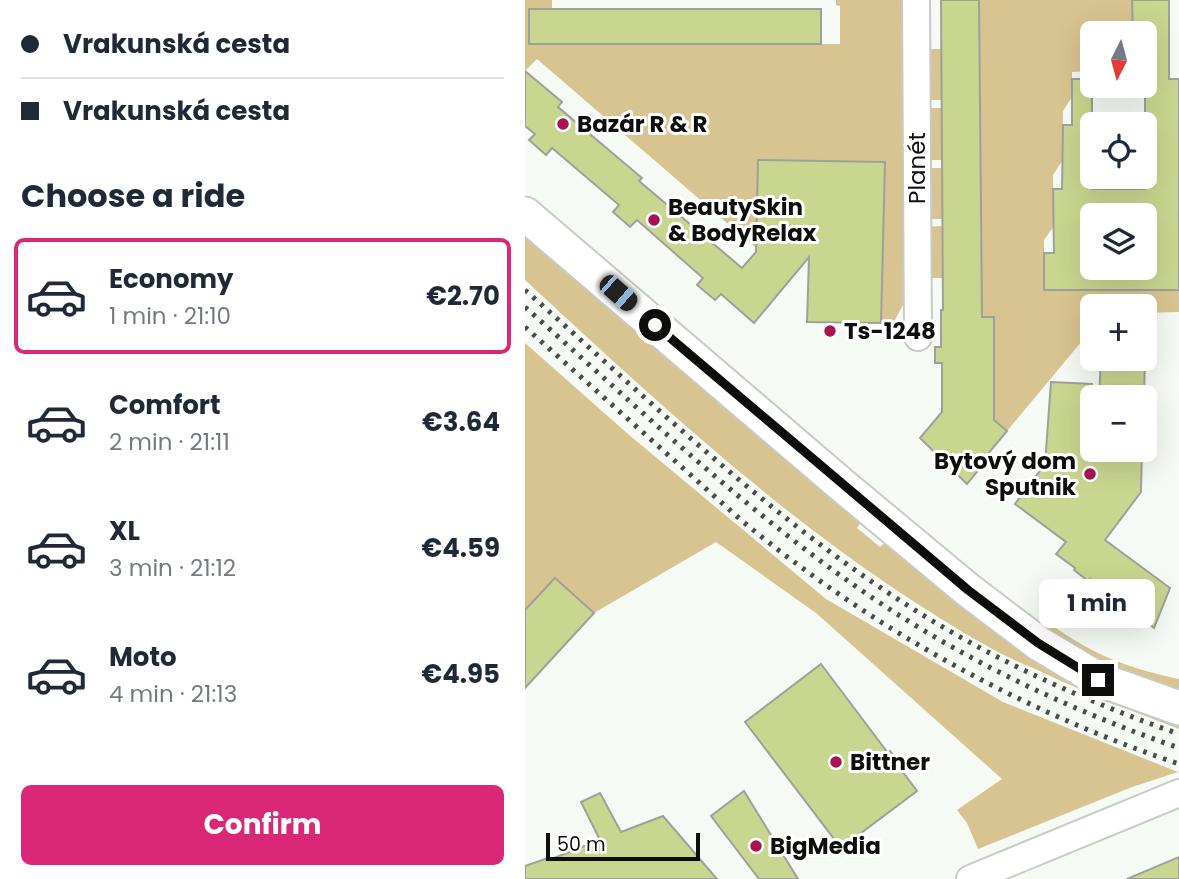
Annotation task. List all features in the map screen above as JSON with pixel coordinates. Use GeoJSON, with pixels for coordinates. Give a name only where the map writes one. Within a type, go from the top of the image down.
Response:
{"type":"FeatureCollection","features":[{"type":"Feature","properties":{"kind":"main road"},"geometry":{"type":"LineString","coordinates":[[525,214],[843,486],[968,590],[1038,643],[1098,680],[1179,708]]}},
{"type":"Feature","properties":{"kind":"street","name":"Planét"},"geometry":{"type":"LineString","coordinates":[[916,0],[918,337]]}},
{"type":"Feature","properties":{"kind":"street"},"geometry":{"type":"LineString","coordinates":[[970,879],[1179,793]]}},
{"type":"Feature","properties":{"kind":"shaded area"},"geometry":{"type":"Polygon","coordinates":[[[525,0],[552,0],[552,9],[529,10],[530,44],[840,44],[840,6],[836,5],[836,0],[902,0],[908,10],[912,287],[893,324],[881,323],[885,162],[758,160],[756,248],[537,59],[525,71],[525,0]]]}},
{"type":"Feature","properties":{"kind":"shaded area"},"geometry":{"type":"Polygon","coordinates":[[[979,0],[1132,0],[1133,21],[1080,21],[1080,72],[1072,72],[1072,97],[1063,111],[1062,161],[1053,175],[1054,226],[1044,240],[1044,290],[1179,290],[1179,312],[1157,313],[1157,294],[1080,294],[1080,343],[1007,431],[980,408],[994,398],[994,317],[980,317],[979,0]]]}},
{"type":"Feature","properties":{"kind":"shaded area"},"geometry":{"type":"Polygon","coordinates":[[[922,49],[942,49],[942,100],[922,100],[922,49]]]}},
{"type":"Feature","properties":{"kind":"shaded area"},"geometry":{"type":"Polygon","coordinates":[[[922,108],[942,108],[942,160],[922,160],[922,108]]]}},
{"type":"Feature","properties":{"kind":"shaded area"},"geometry":{"type":"Polygon","coordinates":[[[922,168],[942,168],[943,219],[922,219],[922,168]]]}},
{"type":"Feature","properties":{"kind":"shaded area"},"geometry":{"type":"Polygon","coordinates":[[[942,226],[943,278],[922,278],[922,227],[942,226]]]}},
{"type":"Feature","properties":{"kind":"shaded area"},"geometry":{"type":"Polygon","coordinates":[[[525,228],[861,522],[857,528],[880,547],[886,541],[1039,664],[1103,696],[1179,723],[1179,729],[994,650],[930,612],[807,526],[691,431],[525,280],[525,228]]]}},
{"type":"Feature","properties":{"kind":"shaded area"},"geometry":{"type":"Polygon","coordinates":[[[525,343],[628,434],[826,599],[1003,702],[1178,772],[1132,787],[978,849],[967,823],[957,810],[1002,779],[816,613],[716,542],[594,613],[555,578],[525,610],[525,343]]]}},
{"type":"Feature","properties":{"kind":"shaded area"},"geometry":{"type":"Polygon","coordinates":[[[1041,617],[1074,640],[1106,657],[1179,679],[1179,692],[1124,673],[1084,654],[1051,631],[1041,617]]]}},
{"type":"Feature","properties":{"kind":"building"},"geometry":{"type":"Polygon","coordinates":[[[941,0],[979,0],[982,317],[994,317],[994,420],[1007,431],[967,484],[920,438],[942,412],[942,363],[935,363],[935,347],[941,347],[943,310],[941,0]]]}},
{"type":"Feature","properties":{"kind":"building"},"geometry":{"type":"Polygon","coordinates":[[[1132,0],[1169,0],[1169,79],[1179,79],[1179,290],[1044,290],[1044,253],[1054,253],[1053,189],[1062,189],[1063,125],[1072,125],[1072,79],[1080,79],[1080,98],[1092,98],[1092,112],[1080,112],[1080,189],[1157,189],[1157,112],[1145,112],[1145,98],[1157,98],[1157,21],[1133,21],[1132,0]]]}},
{"type":"Feature","properties":{"kind":"building"},"geometry":{"type":"Polygon","coordinates":[[[529,9],[821,9],[821,44],[529,44],[529,9]]]}},
{"type":"Feature","properties":{"kind":"building"},"geometry":{"type":"Polygon","coordinates":[[[525,71],[562,102],[558,107],[642,178],[639,181],[742,268],[756,252],[758,160],[885,162],[881,323],[807,322],[809,257],[754,323],[721,294],[715,300],[697,285],[703,278],[637,220],[630,227],[613,212],[619,205],[552,148],[546,155],[529,140],[535,134],[525,126],[525,71]]]}},
{"type":"Feature","properties":{"kind":"building"},"geometry":{"type":"Polygon","coordinates":[[[1100,371],[1145,371],[1144,385],[1100,385],[1100,371]]]}},
{"type":"Feature","properties":{"kind":"building","name":"Bytový dom Sputnik"},"geometry":{"type":"Polygon","coordinates":[[[1051,382],[1092,384],[1080,385],[1080,462],[1142,462],[1141,492],[1105,540],[1170,588],[1154,628],[1090,579],[1088,581],[1056,554],[1066,542],[1015,504],[1045,464],[1051,382]]]}},
{"type":"Feature","properties":{"kind":"building"},"geometry":{"type":"Polygon","coordinates":[[[555,578],[594,613],[525,688],[525,610],[555,578]]]}},
{"type":"Feature","properties":{"kind":"building","name":"Bittner"},"geometry":{"type":"Polygon","coordinates":[[[821,664],[888,753],[890,751],[917,791],[841,848],[745,722],[821,664]]]}},
{"type":"Feature","properties":{"kind":"building","name":"BigMedia"},"geometry":{"type":"Polygon","coordinates":[[[744,791],[798,879],[759,879],[711,816],[744,791]]]}},
{"type":"Feature","properties":{"kind":"building"},"geometry":{"type":"Polygon","coordinates":[[[600,793],[621,832],[663,816],[717,879],[525,879],[525,866],[548,858],[549,860],[600,840],[581,802],[600,793]]]}},
{"type":"Feature","properties":{"kind":"building"},"geometry":{"type":"Polygon","coordinates":[[[1179,857],[1179,879],[1127,879],[1179,857]]]}},
{"type":"Feature","properties":{"kind":"railway"},"geometry":{"type":"LineString","coordinates":[[525,290],[759,497],[858,572],[942,627],[1008,662],[1075,694],[1179,734]]}},
{"type":"Feature","properties":{"kind":"railway"},"geometry":{"type":"LineString","coordinates":[[525,307],[731,490],[817,558],[898,615],[975,660],[1055,699],[1179,748]]}},
{"type":"Feature","properties":{"kind":"railway"},"geometry":{"type":"LineString","coordinates":[[525,327],[741,520],[842,596],[895,630],[1004,692],[1061,718],[1179,764]]}},
{"type":"Feature","properties":{"kind":"place","name":"Bazár R & R"},"geometry":{"type":"Point","coordinates":[563,124]}},
{"type":"Feature","properties":{"kind":"place","name":"BeautySkin & BodyRelax"},"geometry":{"type":"Point","coordinates":[654,220]}},
{"type":"Feature","properties":{"kind":"place","name":"Ts-1248"},"geometry":{"type":"Point","coordinates":[830,331]}},
{"type":"Feature","properties":{"kind":"place","name":"Bytový dom Sputnik"},"geometry":{"type":"Point","coordinates":[1090,474]}},
{"type":"Feature","properties":{"kind":"place","name":"Bittner"},"geometry":{"type":"Point","coordinates":[836,762]}},
{"type":"Feature","properties":{"kind":"place","name":"BigMedia"},"geometry":{"type":"Point","coordinates":[756,846]}},
{"type":"Feature","properties":{"kind":"route"},"geometry":{"type":"LineString","coordinates":[[655,325],[968,590],[1038,643],[1098,680]]}}]}
